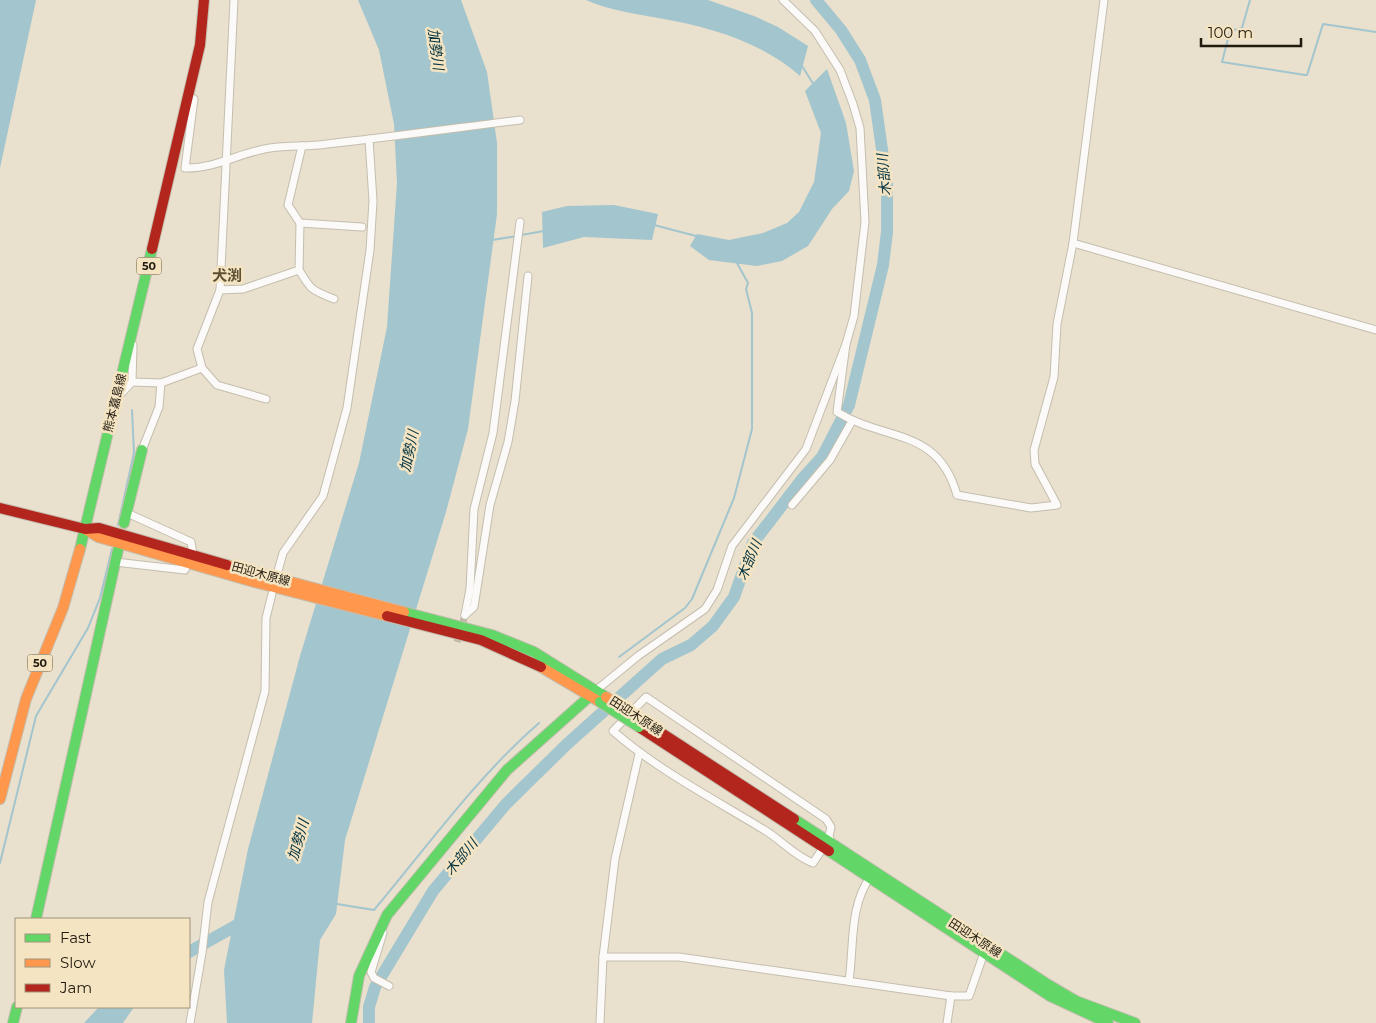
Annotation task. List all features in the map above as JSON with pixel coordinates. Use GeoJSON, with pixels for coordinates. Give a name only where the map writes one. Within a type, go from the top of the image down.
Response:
{"type":"FeatureCollection","features":[{"type":"Feature","properties":{"kind":"main road","name":"熊本嘉島線"},"geometry":{"type":"LineString","coordinates":[[0,799],[26,699],[63,608],[85,529],[189,96],[200,45],[204,0]]}},
{"type":"Feature","properties":{"kind":"main road"},"geometry":{"type":"LineString","coordinates":[[125,518],[142,450]]}},
{"type":"Feature","properties":{"kind":"main road","name":"田迎木原線"},"geometry":{"type":"LineString","coordinates":[[0,508],[85,529],[98,537],[191,558],[292,587],[421,619],[503,648],[603,699],[985,950],[1050,996],[1108,1023]]}},
{"type":"Feature","properties":{"kind":"main road"},"geometry":{"type":"LineString","coordinates":[[36,918],[118,550]]}},
{"type":"Feature","properties":{"kind":"main road"},"geometry":{"type":"LineString","coordinates":[[351,1023],[359,976],[387,915],[507,770],[593,693]]}},
{"type":"Feature","properties":{"kind":"main road","name":"田迎木原線"},"geometry":{"type":"LineString","coordinates":[[985,950],[1076,1001],[1135,1023]]}},
{"type":"Feature","properties":{"kind":"main road"},"geometry":{"type":"LineString","coordinates":[[13,1023],[16,1008]]}},
{"type":"Feature","properties":{"kind":"street"},"geometry":{"type":"LineString","coordinates":[[234,0],[220,290],[210,311],[197,349],[202,368],[217,385],[266,398]]}},
{"type":"Feature","properties":{"kind":"street"},"geometry":{"type":"LineString","coordinates":[[593,693],[638,656],[705,608],[717,590],[732,546],[806,449],[846,344],[854,316],[860,284],[866,222],[860,128],[848,87],[840,70],[815,32],[784,0]]}},
{"type":"Feature","properties":{"kind":"street"},"geometry":{"type":"LineString","coordinates":[[846,344],[837,412],[850,420],[894,432],[926,447],[938,457],[952,477],[958,496],[1030,508],[1057,505],[1035,464],[1034,450],[1054,378],[1057,324],[1073,243],[1104,0]]}},
{"type":"Feature","properties":{"kind":"street"},"geometry":{"type":"LineString","coordinates":[[189,96],[194,99],[185,168],[220,163],[226,158],[266,148],[288,145],[302,146],[520,120]]}},
{"type":"Feature","properties":{"kind":"street"},"geometry":{"type":"LineString","coordinates":[[278,571],[283,553],[323,496],[348,406],[370,250],[373,202],[369,138]]}},
{"type":"Feature","properties":{"kind":"street"},"geometry":{"type":"LineString","coordinates":[[302,146],[288,205],[300,223],[299,270],[305,284],[311,289],[334,299]]}},
{"type":"Feature","properties":{"kind":"street"},"geometry":{"type":"LineString","coordinates":[[520,222],[493,433],[474,509],[470,589],[465,615],[474,607],[490,505],[508,442],[515,401],[528,276]]}},
{"type":"Feature","properties":{"kind":"street"},"geometry":{"type":"LineString","coordinates":[[300,223],[362,227]]}},
{"type":"Feature","properties":{"kind":"street"},"geometry":{"type":"LineString","coordinates":[[1073,243],[1376,330]]}},
{"type":"Feature","properties":{"kind":"street"},"geometry":{"type":"LineString","coordinates":[[220,290],[243,289],[299,270]]}},
{"type":"Feature","properties":{"kind":"street"},"geometry":{"type":"LineString","coordinates":[[115,400],[132,382],[133,332]]}},
{"type":"Feature","properties":{"kind":"street"},"geometry":{"type":"LineString","coordinates":[[132,382],[161,383],[202,368]]}},
{"type":"Feature","properties":{"kind":"street"},"geometry":{"type":"LineString","coordinates":[[142,450],[159,407],[161,383]]}},
{"type":"Feature","properties":{"kind":"street"},"geometry":{"type":"LineString","coordinates":[[792,506],[809,483],[830,460],[850,420]]}},
{"type":"Feature","properties":{"kind":"street"},"geometry":{"type":"LineString","coordinates":[[115,562],[185,570],[191,558],[191,542],[125,518]]}},
{"type":"Feature","properties":{"kind":"street"},"geometry":{"type":"LineString","coordinates":[[190,1023],[202,953],[208,902],[265,691],[266,618],[272,594]]}},
{"type":"Feature","properties":{"kind":"street"},"geometry":{"type":"LineString","coordinates":[[646,697],[826,820],[831,827],[827,846],[813,863],[803,859],[771,834],[639,754],[613,731],[646,697]]}},
{"type":"Feature","properties":{"kind":"street"},"geometry":{"type":"LineString","coordinates":[[600,1023],[603,956],[615,859],[639,754]]}},
{"type":"Feature","properties":{"kind":"street"},"geometry":{"type":"LineString","coordinates":[[849,981],[852,938],[861,900],[872,875]]}},
{"type":"Feature","properties":{"kind":"street"},"geometry":{"type":"LineString","coordinates":[[387,915],[371,972],[374,978],[389,986]]}},
{"type":"Feature","properties":{"kind":"street"},"geometry":{"type":"LineString","coordinates":[[603,956],[679,957],[951,996],[969,996],[985,950]]}},
{"type":"Feature","properties":{"kind":"street"},"geometry":{"type":"LineString","coordinates":[[947,1023],[951,996]]}},
{"type":"Feature","properties":{"kind":"water"},"geometry":{"type":"Polygon","coordinates":[[[0,0],[36,0],[0,168],[0,0]]]}},
{"type":"Feature","properties":{"kind":"water"},"geometry":{"type":"Polygon","coordinates":[[[358,0],[461,0],[487,72],[497,143],[497,214],[468,429],[446,512],[345,840],[336,914],[320,940],[312,1023],[227,1023],[224,970],[248,849],[300,656],[359,463],[387,327],[397,183],[394,124],[379,50],[358,0]]]}},
{"type":"Feature","properties":{"kind":"water"},"geometry":{"type":"Polygon","coordinates":[[[586,0],[708,0],[754,16],[778,27],[808,46],[800,76],[770,54],[736,38],[701,27],[615,10],[586,0]]]}},
{"type":"Feature","properties":{"kind":"water"},"geometry":{"type":"Polygon","coordinates":[[[827,69],[846,123],[854,171],[849,191],[832,209],[808,246],[782,261],[757,266],[709,260],[690,246],[697,234],[729,240],[763,233],[787,223],[799,212],[814,182],[821,133],[805,91],[827,69]]]}},
{"type":"Feature","properties":{"kind":"water"},"geometry":{"type":"Polygon","coordinates":[[[614,205],[658,214],[652,240],[584,237],[543,248],[542,212],[567,206],[614,205]]]}},
{"type":"Feature","properties":{"kind":"water"},"geometry":{"type":"Polygon","coordinates":[[[98,1008],[133,1008],[123,1023],[84,1023],[98,1008]]]}},
{"type":"Feature","properties":{"kind":"waterway","name":"木部川"},"geometry":{"type":"LineString","coordinates":[[369,1023],[369,1007],[375,987],[433,891],[506,804],[566,745],[662,659],[691,645],[713,626],[734,597],[753,543],[803,478],[822,457],[849,405],[883,265],[887,232],[887,185],[875,100],[860,60],[841,30],[816,0]]}},
{"type":"Feature","properties":{"kind":"waterway"},"geometry":{"type":"LineString","coordinates":[[1250,0],[1242,28],[1230,31],[1222,62],[1307,75],[1323,24],[1376,32]]}},
{"type":"Feature","properties":{"kind":"waterway"},"geometry":{"type":"LineString","coordinates":[[802,66],[814,85]]}},
{"type":"Feature","properties":{"kind":"waterway"},"geometry":{"type":"LineString","coordinates":[[654,225],[696,236]]}},
{"type":"Feature","properties":{"kind":"waterway"},"geometry":{"type":"LineString","coordinates":[[521,235],[544,231]]}},
{"type":"Feature","properties":{"kind":"waterway"},"geometry":{"type":"LineString","coordinates":[[492,240],[517,236]]}},
{"type":"Feature","properties":{"kind":"waterway"},"geometry":{"type":"LineString","coordinates":[[619,657],[685,608],[692,599],[734,498],[752,429],[752,313],[746,289],[748,283],[737,263]]}},
{"type":"Feature","properties":{"kind":"waterway"},"geometry":{"type":"LineString","coordinates":[[118,525],[134,453],[132,410]]}},
{"type":"Feature","properties":{"kind":"waterway"},"geometry":{"type":"LineString","coordinates":[[0,863],[36,716],[88,628],[100,598],[112,549]]}},
{"type":"Feature","properties":{"kind":"waterway"},"geometry":{"type":"LineString","coordinates":[[337,904],[374,910],[473,790],[516,744],[539,723]]}},
{"type":"Feature","properties":{"kind":"waterway","name":"加勢川"},"geometry":{"type":"LineString","coordinates":[[190,951],[246,920]]}},
{"type":"Feature","properties":{"kind":"tunnel"},"geometry":{"type":"LineString","coordinates":[[457,642],[465,615]]}},
{"type":"Feature","properties":{"kind":"traffic: fast"},"geometry":{"type":"LineString","coordinates":[[80,549],[152,249]]}},
{"type":"Feature","properties":{"kind":"traffic: fast"},"geometry":{"type":"LineString","coordinates":[[124,523],[142,450]]}},
{"type":"Feature","properties":{"kind":"traffic: fast"},"geometry":{"type":"LineString","coordinates":[[36,918],[118,550]]}},
{"type":"Feature","properties":{"kind":"traffic: fast"},"geometry":{"type":"LineString","coordinates":[[404,612],[492,635],[534,652],[606,697]]}},
{"type":"Feature","properties":{"kind":"traffic: fast"},"geometry":{"type":"LineString","coordinates":[[351,1023],[359,976],[387,915],[507,770],[590,696]]}},
{"type":"Feature","properties":{"kind":"traffic: fast"},"geometry":{"type":"LineString","coordinates":[[600,702],[639,727]]}},
{"type":"Feature","properties":{"kind":"traffic: fast"},"geometry":{"type":"LineString","coordinates":[[794,819],[1047,984],[1076,1001],[1135,1023]]}},
{"type":"Feature","properties":{"kind":"traffic: fast"},"geometry":{"type":"LineString","coordinates":[[829,851],[1050,996],[1108,1023]]}},
{"type":"Feature","properties":{"kind":"traffic: fast"},"geometry":{"type":"LineString","coordinates":[[13,1023],[17,1008]]}},
{"type":"Feature","properties":{"kind":"traffic: slow"},"geometry":{"type":"LineString","coordinates":[[85,529],[98,537],[258,583],[387,616]]}},
{"type":"Feature","properties":{"kind":"traffic: slow"},"geometry":{"type":"LineString","coordinates":[[0,799],[26,699],[63,608],[80,549]]}},
{"type":"Feature","properties":{"kind":"traffic: slow"},"geometry":{"type":"LineString","coordinates":[[227,565],[404,612]]}},
{"type":"Feature","properties":{"kind":"traffic: slow"},"geometry":{"type":"LineString","coordinates":[[541,667],[600,702]]}},
{"type":"Feature","properties":{"kind":"traffic: slow"},"geometry":{"type":"LineString","coordinates":[[606,697],[643,721]]}},
{"type":"Feature","properties":{"kind":"traffic: jam"},"geometry":{"type":"LineString","coordinates":[[152,249],[200,45],[204,0]]}},
{"type":"Feature","properties":{"kind":"traffic: jam"},"geometry":{"type":"LineString","coordinates":[[0,508],[85,529],[99,528],[227,565]]}},
{"type":"Feature","properties":{"kind":"traffic: jam"},"geometry":{"type":"LineString","coordinates":[[387,616],[481,640],[541,667]]}},
{"type":"Feature","properties":{"kind":"traffic: jam"},"geometry":{"type":"LineString","coordinates":[[643,721],[794,819]]}},
{"type":"Feature","properties":{"kind":"traffic: jam"},"geometry":{"type":"LineString","coordinates":[[639,727],[829,851]]}},
{"type":"Feature","properties":{"kind":"district","name":"犬渕"},"geometry":{"type":"Point","coordinates":[227,276]}}]}
